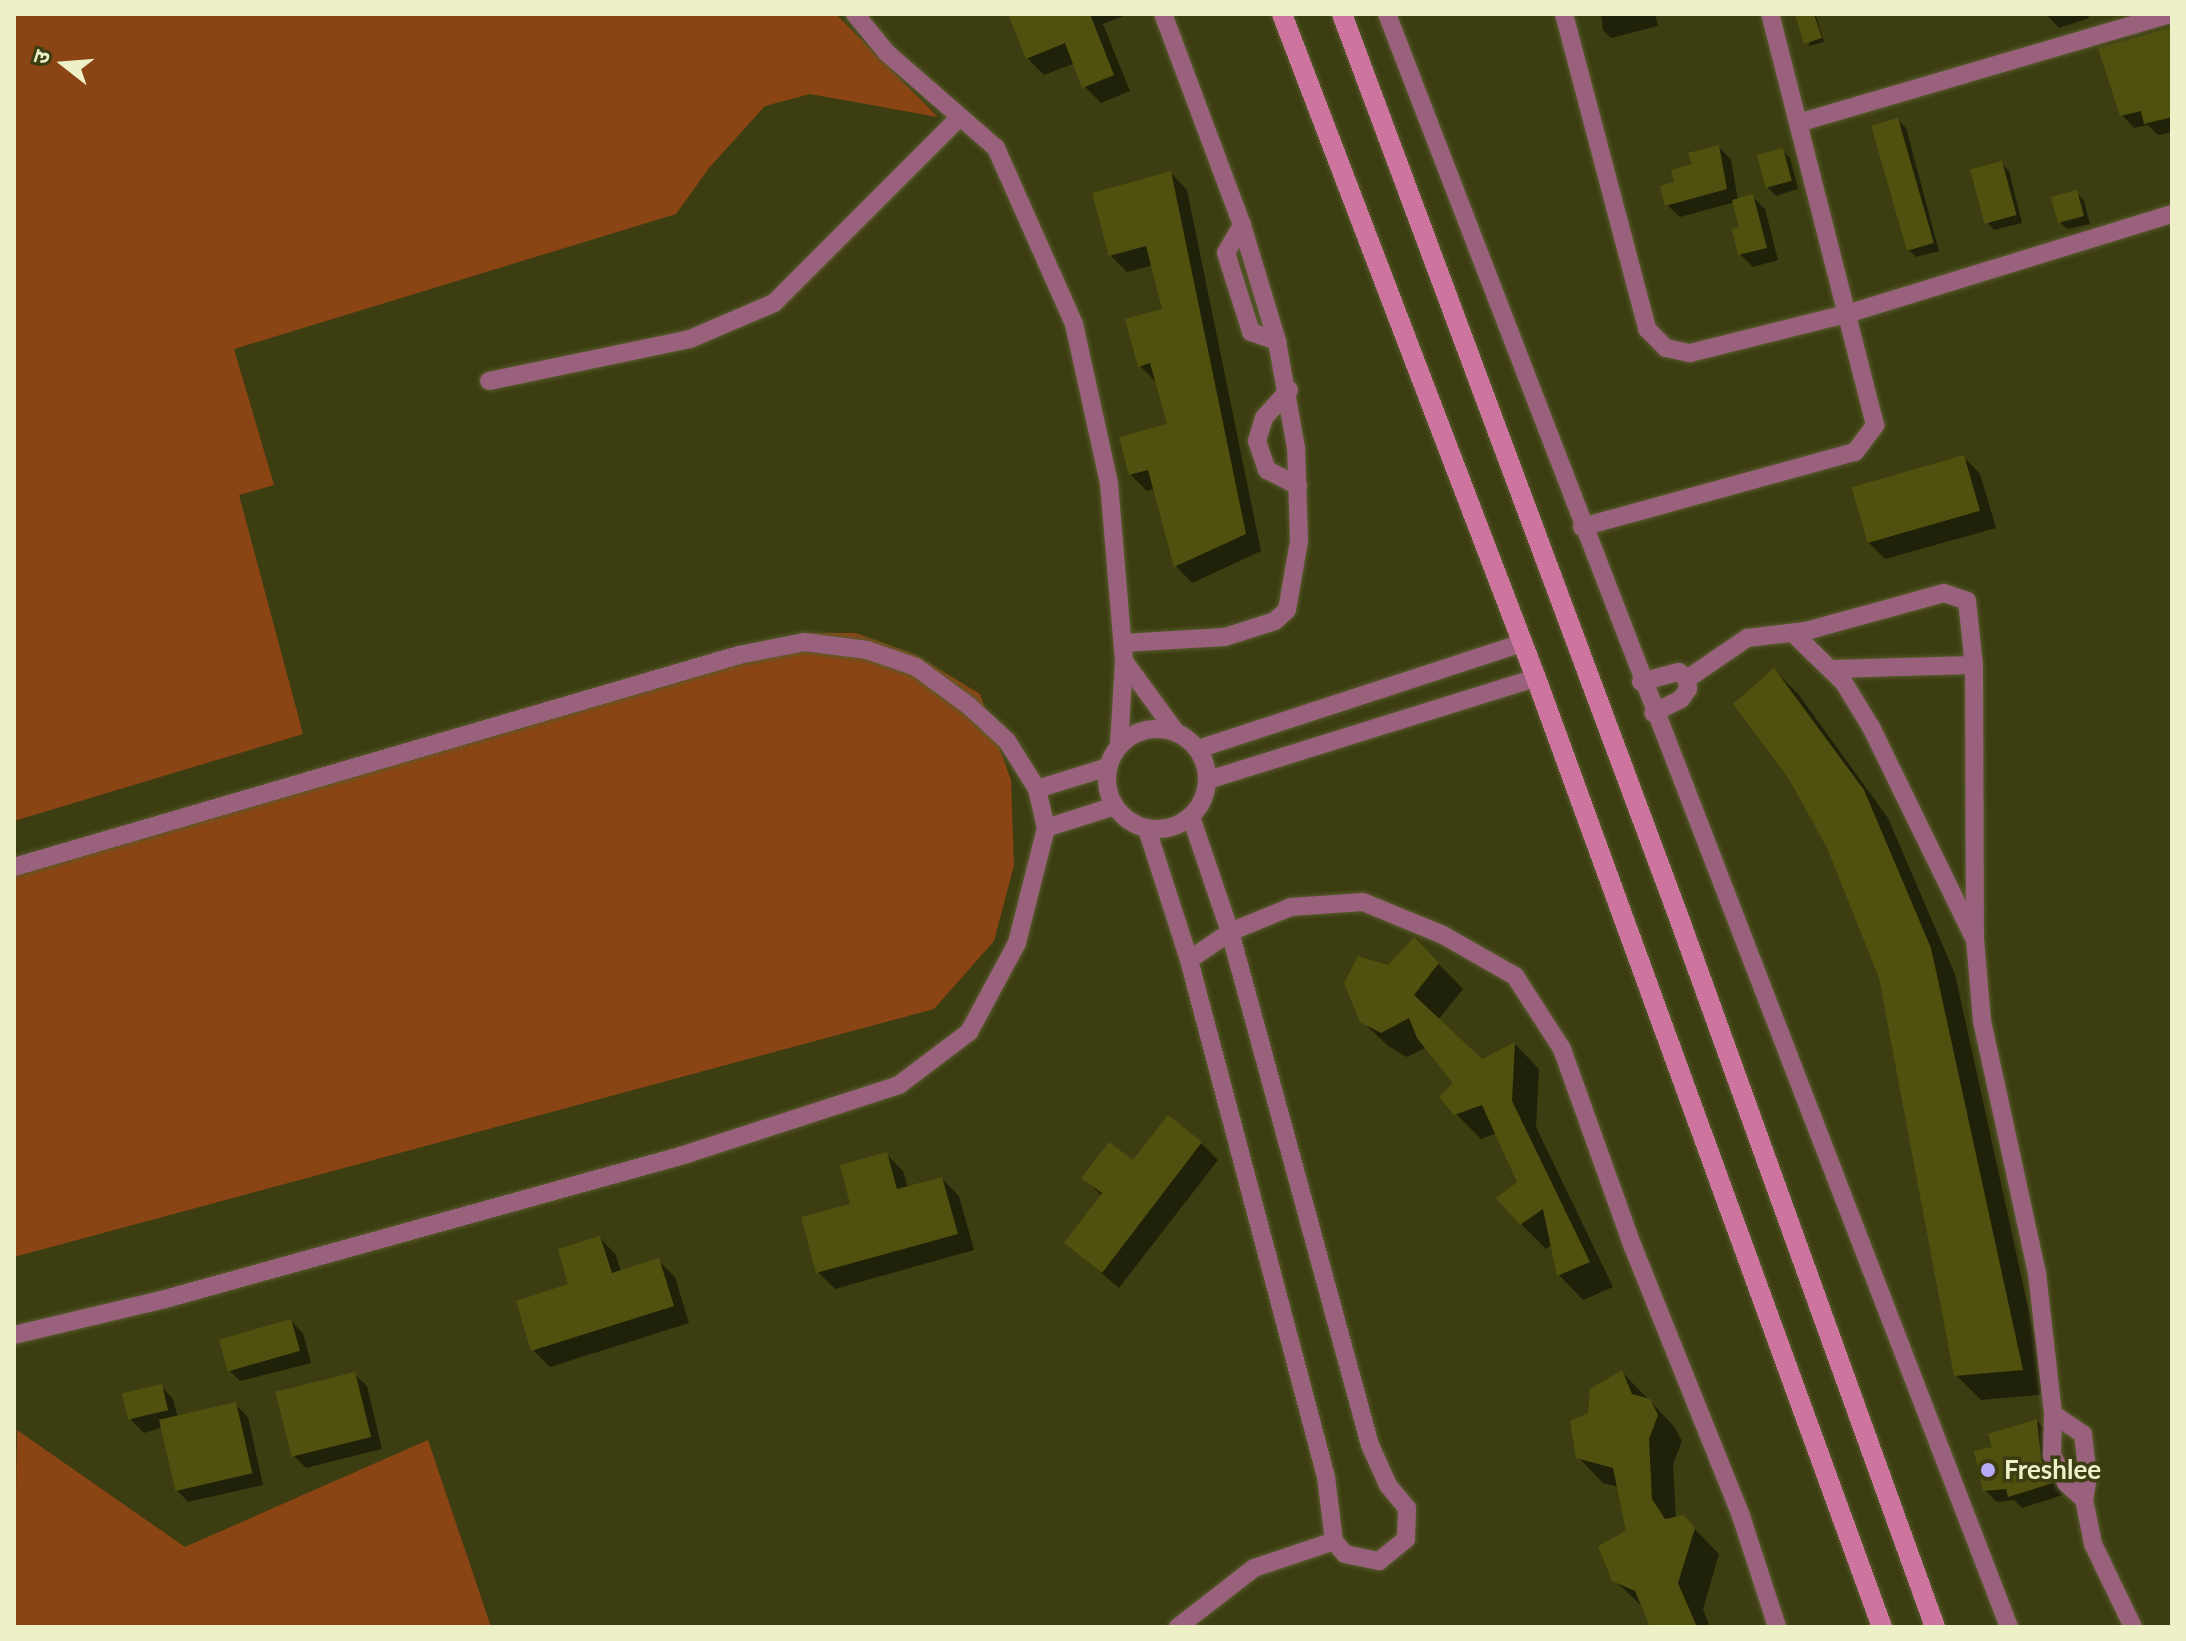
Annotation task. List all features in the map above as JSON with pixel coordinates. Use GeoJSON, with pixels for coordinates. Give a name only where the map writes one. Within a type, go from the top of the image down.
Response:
{"type":"FeatureCollection","features":[{"type":"Feature","properties":{"kind":"street"},"geometry":{"type":"LineString","coordinates":[[855,14],[887,53],[996,148],[1074,324],[1109,483],[1124,652],[1119,746],[1108,767],[1115,806],[1147,829],[1163,830],[1191,817],[1208,780],[1198,749],[1175,731],[1124,652]]}},
{"type":"Feature","properties":{"kind":"street"},"geometry":{"type":"LineString","coordinates":[[1124,652],[1225,637],[1275,621],[1287,610],[1293,589],[1298,486],[1289,390],[1277,341],[1251,332],[1226,253],[1242,225],[1163,14]]}},
{"type":"Feature","properties":{"kind":"street"},"geometry":{"type":"LineString","coordinates":[[1282,14],[1523,643],[1882,1627]]}},
{"type":"Feature","properties":{"kind":"street"},"geometry":{"type":"LineString","coordinates":[[1342,14],[1678,915],[1935,1627]]}},
{"type":"Feature","properties":{"kind":"street"},"geometry":{"type":"LineString","coordinates":[[1387,14],[1641,682],[2009,1627]]}},
{"type":"Feature","properties":{"kind":"street"},"geometry":{"type":"LineString","coordinates":[[1564,14],[1647,329],[1666,348],[1690,353],[1850,313],[2172,214]]}},
{"type":"Feature","properties":{"kind":"street"},"geometry":{"type":"LineString","coordinates":[[1582,527],[1855,452],[1875,425],[1850,313],[1770,14]]}},
{"type":"Feature","properties":{"kind":"street"},"geometry":{"type":"LineString","coordinates":[[1801,122],[2171,14]]}},
{"type":"Feature","properties":{"kind":"street"},"geometry":{"type":"LineString","coordinates":[[489,381],[690,339],[774,303],[960,117]]}},
{"type":"Feature","properties":{"kind":"street"},"geometry":{"type":"LineString","coordinates":[[1289,390],[1264,418],[1257,441],[1267,470],[1298,486]]}},
{"type":"Feature","properties":{"kind":"street"},"geometry":{"type":"LineString","coordinates":[[1687,679],[1747,638],[1793,633],[1955,593],[1967,601],[1971,613],[1974,665],[1975,939],[1982,1021],[2037,1273],[2056,1469],[2084,1499]]}},
{"type":"Feature","properties":{"kind":"street"},"geometry":{"type":"LineString","coordinates":[[1793,633],[1831,669],[1871,727],[1975,939]]}},
{"type":"Feature","properties":{"kind":"street"},"geometry":{"type":"LineString","coordinates":[[14,867],[739,655],[804,642],[867,650],[916,667],[1007,741],[1037,789],[1046,828],[1017,943],[969,1032],[899,1085],[684,1155],[165,1299],[14,1335]]}},
{"type":"Feature","properties":{"kind":"street"},"geometry":{"type":"LineString","coordinates":[[1198,749],[1523,643]]}},
{"type":"Feature","properties":{"kind":"street"},"geometry":{"type":"LineString","coordinates":[[1831,669],[1974,665]]}},
{"type":"Feature","properties":{"kind":"street"},"geometry":{"type":"LineString","coordinates":[[1641,682],[1679,672],[1687,679],[1688,689],[1681,699],[1653,713]]}},
{"type":"Feature","properties":{"kind":"street"},"geometry":{"type":"LineString","coordinates":[[1208,780],[1536,678]]}},
{"type":"Feature","properties":{"kind":"street"},"geometry":{"type":"LineString","coordinates":[[1376,691],[1384,725]]}},
{"type":"Feature","properties":{"kind":"street"},"geometry":{"type":"LineString","coordinates":[[1119,746],[1145,730],[1175,731]]}},
{"type":"Feature","properties":{"kind":"street"},"geometry":{"type":"LineString","coordinates":[[1037,789],[1108,767]]}},
{"type":"Feature","properties":{"kind":"street"},"geometry":{"type":"LineString","coordinates":[[1046,828],[1115,806]]}},
{"type":"Feature","properties":{"kind":"street"},"geometry":{"type":"LineString","coordinates":[[1147,829],[1189,960],[1326,1477],[1334,1541],[1345,1554],[1379,1561],[1406,1539],[1407,1508],[1383,1477],[1370,1445],[1230,932],[1191,817]]}},
{"type":"Feature","properties":{"kind":"street"},"geometry":{"type":"LineString","coordinates":[[1189,960],[1230,932],[1291,907],[1363,902],[1493,960],[1534,1000],[1562,1049],[1633,1247],[1741,1516],[1777,1627]]}},
{"type":"Feature","properties":{"kind":"street"},"geometry":{"type":"LineString","coordinates":[[2053,1414],[2083,1434],[2088,1477],[2084,1499],[2093,1544],[2133,1627]]}},
{"type":"Feature","properties":{"kind":"street"},"geometry":{"type":"LineString","coordinates":[[1178,1627],[1254,1568],[1334,1541]]}},
{"type":"Feature","properties":{"kind":"shaded area"},"geometry":{"type":"Polygon","coordinates":[[[14,14],[836,14],[938,117],[810,94],[765,106],[709,168],[676,214],[234,349],[274,485],[239,495],[303,734],[14,821],[14,14]]]}},
{"type":"Feature","properties":{"kind":"shaded area"},"geometry":{"type":"Polygon","coordinates":[[[802,633],[856,633],[916,655],[980,694],[1011,780],[1014,865],[994,941],[934,1009],[14,1257],[14,875],[802,633]]]}},
{"type":"Feature","properties":{"kind":"shaded area"},"geometry":{"type":"Polygon","coordinates":[[[17,1430],[185,1547],[428,1440],[491,1627],[14,1627],[17,1430]]]}},
{"type":"Feature","properties":{"kind":"building"},"geometry":{"type":"Polygon","coordinates":[[[1008,14],[1090,14],[1114,75],[1082,88],[1065,43],[1026,59],[1008,14]]]}},
{"type":"Feature","properties":{"kind":"building"},"geometry":{"type":"Polygon","coordinates":[[[1795,14],[1814,14],[1822,38],[1804,44],[1795,14]]]}},
{"type":"Feature","properties":{"kind":"building"},"geometry":{"type":"Polygon","coordinates":[[[2170,28],[2172,117],[2144,124],[2141,111],[2120,116],[2098,48],[2170,28]]]}},
{"type":"Feature","properties":{"kind":"building"},"geometry":{"type":"Polygon","coordinates":[[[1898,118],[1934,243],[1907,251],[1871,126],[1898,118]]]}},
{"type":"Feature","properties":{"kind":"building"},"geometry":{"type":"Polygon","coordinates":[[[1719,145],[1727,189],[1665,206],[1660,186],[1674,182],[1671,170],[1692,164],[1688,153],[1719,145]]]}},
{"type":"Feature","properties":{"kind":"building"},"geometry":{"type":"Polygon","coordinates":[[[1783,148],[1792,181],[1766,188],[1757,155],[1783,148]]]}},
{"type":"Feature","properties":{"kind":"building"},"geometry":{"type":"Polygon","coordinates":[[[2002,161],[2016,215],[1985,224],[1970,170],[2002,161]]]}},
{"type":"Feature","properties":{"kind":"building"},"geometry":{"type":"Polygon","coordinates":[[[1171,171],[1246,534],[1174,567],[1148,470],[1129,475],[1119,437],[1167,424],[1150,363],[1138,367],[1125,319],[1162,309],[1146,246],[1109,256],[1092,193],[1171,171]]]}},
{"type":"Feature","properties":{"kind":"building"},"geometry":{"type":"Polygon","coordinates":[[[2077,190],[2084,216],[2058,223],[2051,197],[2077,190]]]}},
{"type":"Feature","properties":{"kind":"building"},"geometry":{"type":"Polygon","coordinates":[[[1753,194],[1767,248],[1738,255],[1732,229],[1739,228],[1732,200],[1753,194]]]}},
{"type":"Feature","properties":{"kind":"building"},"geometry":{"type":"Polygon","coordinates":[[[1964,455],[1980,511],[1868,543],[1852,487],[1964,455]]]}},
{"type":"Feature","properties":{"kind":"building"},"geometry":{"type":"Polygon","coordinates":[[[1774,668],[1864,790],[1931,948],[2023,1370],[1954,1376],[1879,978],[1827,848],[1789,779],[1733,704],[1774,668]]]}},
{"type":"Feature","properties":{"kind":"building"},"geometry":{"type":"Polygon","coordinates":[[[1414,937],[1439,963],[1414,995],[1482,1059],[1515,1042],[1512,1101],[1590,1262],[1557,1276],[1543,1209],[1520,1225],[1496,1198],[1517,1182],[1482,1105],[1454,1115],[1439,1097],[1453,1083],[1417,1038],[1409,1018],[1381,1033],[1360,1022],[1344,983],[1358,956],[1388,965],[1414,937]]]}},
{"type":"Feature","properties":{"kind":"building"},"geometry":{"type":"Polygon","coordinates":[[[1168,1115],[1202,1142],[1102,1273],[1064,1243],[1102,1193],[1081,1178],[1109,1142],[1133,1160],[1168,1115]]]}},
{"type":"Feature","properties":{"kind":"building"},"geometry":{"type":"Polygon","coordinates":[[[887,1152],[897,1189],[942,1177],[958,1234],[816,1273],[801,1217],[850,1204],[840,1165],[887,1152]]]}},
{"type":"Feature","properties":{"kind":"building"},"geometry":{"type":"Polygon","coordinates":[[[600,1236],[612,1273],[659,1258],[674,1306],[531,1351],[516,1301],[568,1284],[558,1249],[600,1236]]]}},
{"type":"Feature","properties":{"kind":"building"},"geometry":{"type":"Polygon","coordinates":[[[291,1319],[300,1351],[228,1371],[219,1340],[291,1319]]]}},
{"type":"Feature","properties":{"kind":"building"},"geometry":{"type":"Polygon","coordinates":[[[1622,1370],[1632,1394],[1650,1399],[1658,1415],[1649,1439],[1652,1499],[1665,1519],[1684,1515],[1695,1528],[1678,1583],[1697,1627],[1650,1627],[1635,1591],[1612,1581],[1598,1546],[1626,1531],[1613,1468],[1576,1458],[1570,1421],[1588,1413],[1590,1389],[1622,1370]]]}},
{"type":"Feature","properties":{"kind":"building"},"geometry":{"type":"Polygon","coordinates":[[[355,1372],[371,1437],[292,1457],[275,1392],[355,1372]]]}},
{"type":"Feature","properties":{"kind":"building"},"geometry":{"type":"Polygon","coordinates":[[[162,1384],[168,1410],[128,1420],[122,1393],[162,1384]]]}},
{"type":"Feature","properties":{"kind":"building"},"geometry":{"type":"Polygon","coordinates":[[[236,1402],[252,1473],[175,1491],[159,1420],[236,1402]]]}},
{"type":"Feature","properties":{"kind":"building"},"geometry":{"type":"Polygon","coordinates":[[[2037,1419],[2041,1460],[2053,1483],[2008,1497],[2006,1489],[1983,1491],[1974,1451],[1992,1447],[1988,1434],[2037,1419]]]}},
{"type":"Feature","properties":{"kind":"place","name":"Freshlee"},"geometry":{"type":"Point","coordinates":[1988,1470]}}]}
